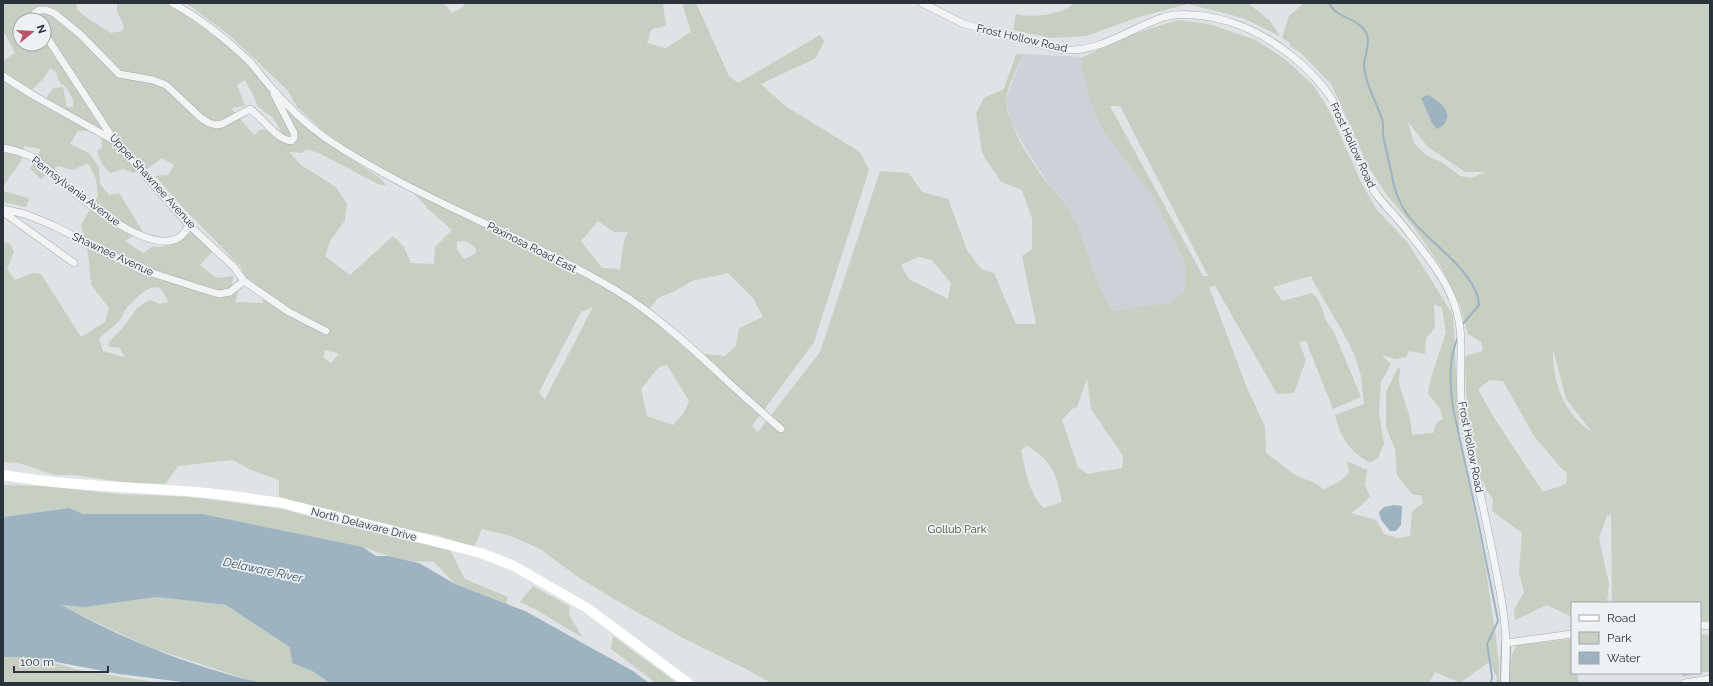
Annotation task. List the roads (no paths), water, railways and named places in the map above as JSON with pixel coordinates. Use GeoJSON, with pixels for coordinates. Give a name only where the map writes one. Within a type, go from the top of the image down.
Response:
{"type":"FeatureCollection","features":[{"type":"Feature","properties":{"kind":"main road","name":"North Delaware Drive"},"geometry":{"type":"LineString","coordinates":[[3,475],[33,480],[197,492],[282,503],[481,553],[514,566],[587,608],[688,683]]}},
{"type":"Feature","properties":{"kind":"street","name":"Paxinosa Road East"},"geometry":{"type":"LineString","coordinates":[[172,3],[223,38],[250,63],[270,86],[314,129],[364,163],[557,259],[622,294],[647,311],[677,336],[781,429]]}},
{"type":"Feature","properties":{"kind":"street","name":"Frost Hollow Road"},"geometry":{"type":"LineString","coordinates":[[922,3],[964,24],[1063,50],[1097,45],[1164,18],[1179,15],[1224,21],[1240,26],[1263,37],[1282,49],[1322,85],[1341,116],[1365,176],[1383,204],[1404,227],[1445,282],[1454,302],[1462,337],[1460,374],[1462,409],[1503,605],[1506,643],[1505,683]]}},
{"type":"Feature","properties":{"kind":"street","name":"Paxinosa Road East"},"geometry":{"type":"LineString","coordinates":[[36,12],[39,10],[51,12]]}},
{"type":"Feature","properties":{"kind":"street","name":"Paxinosa Road East"},"geometry":{"type":"LineString","coordinates":[[52,12],[81,36],[119,74],[153,80],[166,86],[201,118],[209,123],[216,125],[222,124],[250,109],[260,116],[283,140],[291,141],[294,138],[294,133],[270,86]]}},
{"type":"Feature","properties":{"kind":"street","name":"Upper Shawnee Avenue"},"geometry":{"type":"LineString","coordinates":[[52,45],[114,140],[189,225],[234,267],[244,281],[289,312],[326,331]]}},
{"type":"Feature","properties":{"kind":"street"},"geometry":{"type":"LineString","coordinates":[[3,76],[31,94],[114,140]]}},
{"type":"Feature","properties":{"kind":"street","name":"Pennsylvania Avenue"},"geometry":{"type":"LineString","coordinates":[[3,148],[20,151],[33,158],[100,212],[118,224],[137,233],[152,239],[173,240],[181,236],[189,225]]}},
{"type":"Feature","properties":{"kind":"street","name":"Shawnee Avenue"},"geometry":{"type":"LineString","coordinates":[[3,209],[25,214],[52,224],[140,269],[202,289],[219,294],[230,292],[244,281]]}},
{"type":"Feature","properties":{"kind":"street"},"geometry":{"type":"LineString","coordinates":[[3,212],[74,263]]}},
{"type":"Feature","properties":{"kind":"street"},"geometry":{"type":"LineString","coordinates":[[1506,643],[1571,634]]}},
{"type":"Feature","properties":{"kind":"street"},"geometry":{"type":"LineString","coordinates":[[1685,683],[1710,679]]}},
{"type":"Feature","properties":{"kind":"water"},"geometry":{"type":"Polygon","coordinates":[[[1427,95],[1439,102],[1446,110],[1447,119],[1442,126],[1437,129],[1432,123],[1421,98],[1427,95]]]}},
{"type":"Feature","properties":{"kind":"water"},"geometry":{"type":"Polygon","coordinates":[[[1394,505],[1402,506],[1401,525],[1396,531],[1390,531],[1381,520],[1379,512],[1384,507],[1394,505]]]}},
{"type":"Feature","properties":{"kind":"water","name":"Delaware River"},"geometry":{"type":"Polygon","coordinates":[[[69,508],[83,514],[202,514],[363,547],[376,556],[388,556],[419,563],[455,584],[525,611],[633,671],[649,683],[330,683],[312,671],[292,663],[290,647],[226,605],[157,597],[84,607],[61,605],[158,651],[210,669],[262,683],[190,683],[119,674],[30,657],[3,657],[3,517],[69,508]]]}},
{"type":"Feature","properties":{"kind":"waterway"},"geometry":{"type":"LineString","coordinates":[[1329,3],[1337,12],[1354,21],[1364,29],[1367,35],[1368,43],[1364,63],[1365,74],[1382,119],[1383,137],[1399,200],[1407,214],[1461,269],[1470,281],[1476,293],[1479,305],[1462,325]]}},
{"type":"Feature","properties":{"kind":"waterway"},"geometry":{"type":"LineString","coordinates":[[1458,337],[1451,363],[1453,408],[1498,621],[1487,644],[1492,676],[1491,683]]}},
{"type":"Feature","properties":{"kind":"park label","name":"Gollub Park"},"geometry":{"type":"Point","coordinates":[957,529]}}]}
